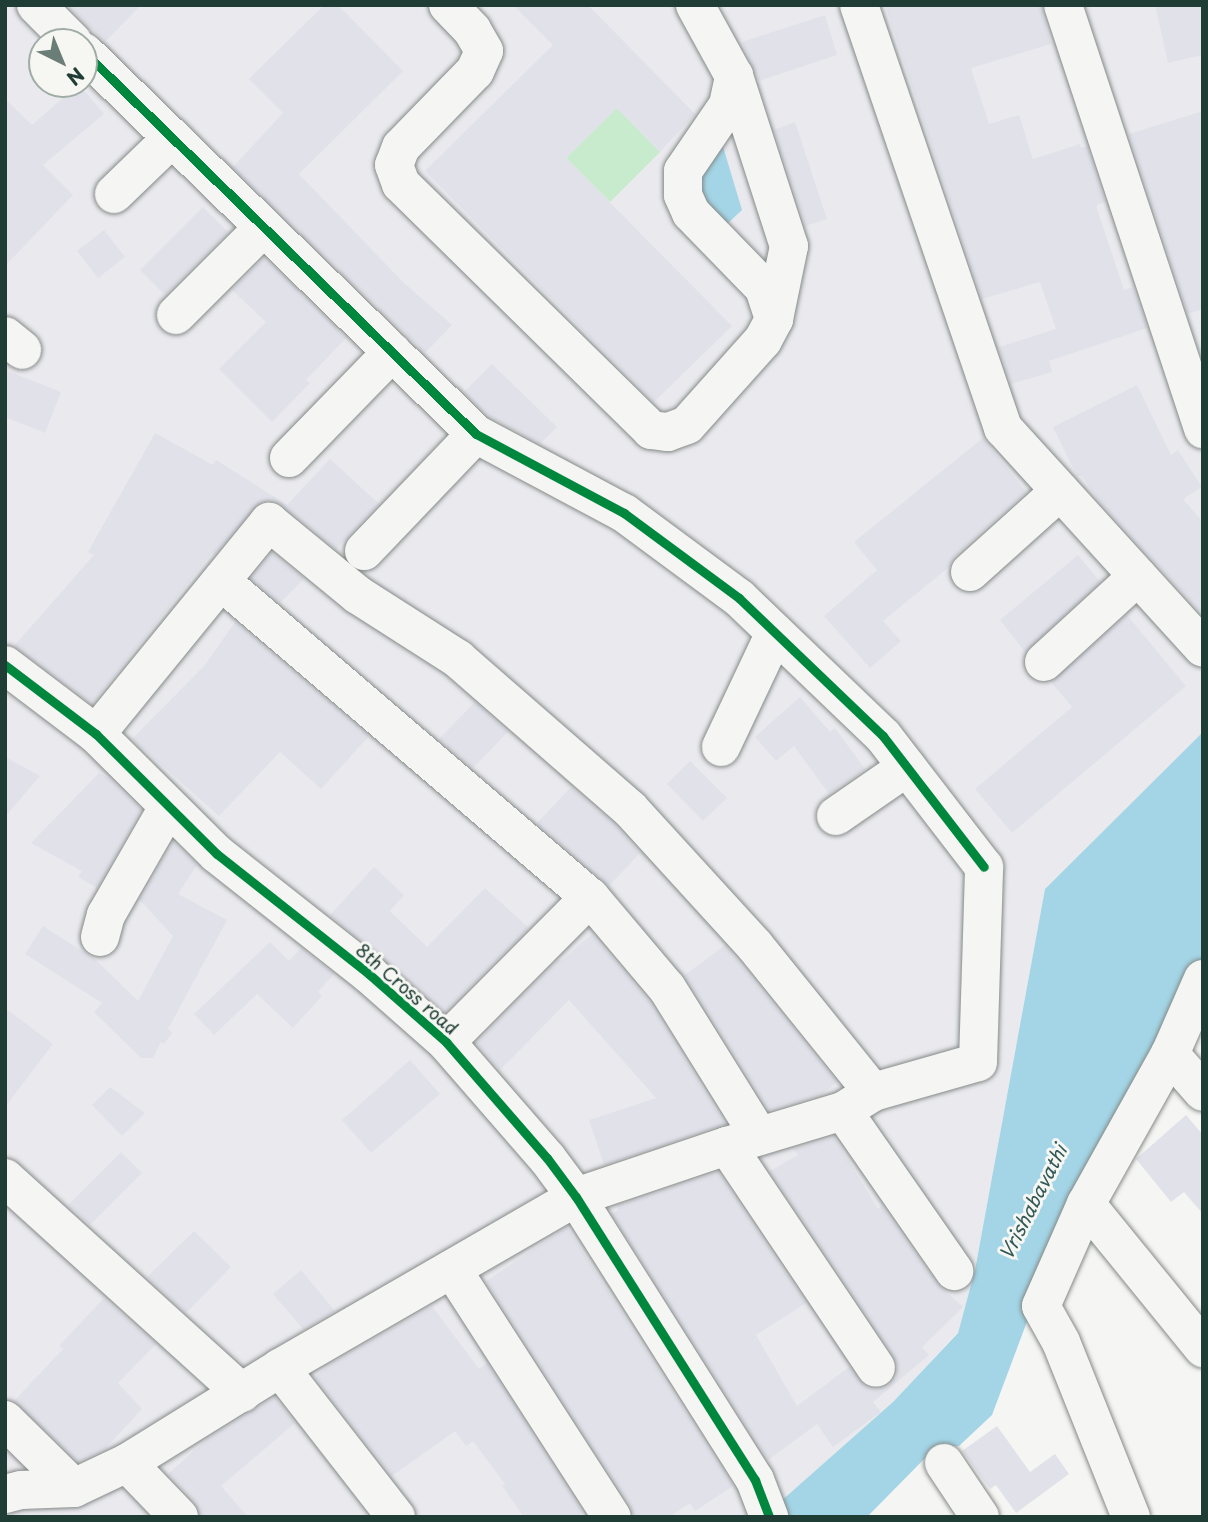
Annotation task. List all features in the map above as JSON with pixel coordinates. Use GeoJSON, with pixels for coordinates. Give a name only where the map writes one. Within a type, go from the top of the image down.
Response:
{"type":"FeatureCollection","features":[{"type":"Feature","properties":{"kind":"street"},"geometry":{"type":"LineString","coordinates":[[36,5],[60,28]]}},
{"type":"Feature","properties":{"kind":"street"},"geometry":{"type":"LineString","coordinates":[[449,5],[472,30],[484,51],[475,71],[401,148],[394,165],[401,184],[651,430],[668,432],[687,425],[764,340],[774,319],[789,246],[734,76],[695,5]]}},
{"type":"Feature","properties":{"kind":"street"},"geometry":{"type":"LineString","coordinates":[[859,5],[1003,428],[1203,649]]}},
{"type":"Feature","properties":{"kind":"street"},"geometry":{"type":"LineString","coordinates":[[1063,5],[1203,429]]}},
{"type":"Feature","properties":{"kind":"street"},"geometry":{"type":"LineString","coordinates":[[5,1494],[21,1490],[74,1488],[127,1463],[280,1368],[576,1197],[978,1062],[984,867],[883,736],[739,598],[624,513],[476,434],[98,66]]}},
{"type":"Feature","properties":{"kind":"street"},"geometry":{"type":"LineString","coordinates":[[734,76],[728,105],[683,171],[682,195],[691,213],[764,288],[774,319]]}},
{"type":"Feature","properties":{"kind":"street"},"geometry":{"type":"LineString","coordinates":[[114,194],[172,138]]}},
{"type":"Feature","properties":{"kind":"street"},"geometry":{"type":"LineString","coordinates":[[176,315],[264,227]]}},
{"type":"Feature","properties":{"kind":"street"},"geometry":{"type":"LineString","coordinates":[[289,458],[392,352]]}},
{"type":"Feature","properties":{"kind":"street"},"geometry":{"type":"LineString","coordinates":[[364,551],[476,434]]}},
{"type":"Feature","properties":{"kind":"street"},"geometry":{"type":"LineString","coordinates":[[970,572],[1060,491]]}},
{"type":"Feature","properties":{"kind":"street"},"geometry":{"type":"LineString","coordinates":[[96,734],[269,522],[358,595],[458,659],[631,809],[755,946],[868,1097],[954,1270]]}},
{"type":"Feature","properties":{"kind":"street"},"geometry":{"type":"LineString","coordinates":[[1044,662],[1138,576]]}},
{"type":"Feature","properties":{"kind":"street"},"geometry":{"type":"LineString","coordinates":[[221,581],[590,897],[667,988],[743,1141],[876,1368]]}},
{"type":"Feature","properties":{"kind":"street"},"geometry":{"type":"LineString","coordinates":[[721,747],[775,633]]}},
{"type":"Feature","properties":{"kind":"street","name":"8th Cross road"},"geometry":{"type":"LineString","coordinates":[[5,665],[96,734],[217,854],[369,974],[446,1042],[547,1158],[576,1197],[755,1480],[769,1517]]}},
{"type":"Feature","properties":{"kind":"street"},"geometry":{"type":"LineString","coordinates":[[836,816],[907,767]]}},
{"type":"Feature","properties":{"kind":"street"},"geometry":{"type":"LineString","coordinates":[[100,937],[106,915],[168,807]]}},
{"type":"Feature","properties":{"kind":"street"},"geometry":{"type":"LineString","coordinates":[[446,1042],[590,897]]}},
{"type":"Feature","properties":{"kind":"street"},"geometry":{"type":"LineString","coordinates":[[1131,1517],[1061,1342],[1041,1306],[1086,1204],[1170,1054],[1203,979]]}},
{"type":"Feature","properties":{"kind":"street"},"geometry":{"type":"LineString","coordinates":[[1170,1054],[1203,1092]]}},
{"type":"Feature","properties":{"kind":"street"},"geometry":{"type":"LineString","coordinates":[[5,1178],[242,1393]]}},
{"type":"Feature","properties":{"kind":"street"},"geometry":{"type":"LineString","coordinates":[[1086,1204],[1203,1348]]}},
{"type":"Feature","properties":{"kind":"street"},"geometry":{"type":"LineString","coordinates":[[452,1269],[612,1517]]}},
{"type":"Feature","properties":{"kind":"street"},"geometry":{"type":"LineString","coordinates":[[280,1368],[396,1517]]}},
{"type":"Feature","properties":{"kind":"street"},"geometry":{"type":"LineString","coordinates":[[5,1420],[74,1488]]}},
{"type":"Feature","properties":{"kind":"street"},"geometry":{"type":"LineString","coordinates":[[127,1463],[179,1517]]}},
{"type":"Feature","properties":{"kind":"street"},"geometry":{"type":"LineString","coordinates":[[944,1463],[980,1517]]}},
{"type":"Feature","properties":{"kind":"shaded area"},"geometry":{"type":"Polygon","coordinates":[[[5,5],[1203,5],[1203,732],[1045,889],[975,1270],[958,1332],[893,1402],[763,1517],[5,1517],[5,5]]]}},
{"type":"Feature","properties":{"kind":"green space"},"geometry":{"type":"Polygon","coordinates":[[[617,108],[660,152],[610,202],[566,158],[617,108]]]}},
{"type":"Feature","properties":{"kind":"water"},"geometry":{"type":"Polygon","coordinates":[[[715,120],[742,210],[727,224],[667,162],[715,120]]]}},
{"type":"Feature","properties":{"kind":"water","name":"Vrishabavathi"},"geometry":{"type":"Polygon","coordinates":[[[1203,732],[1203,960],[1061,1231],[992,1415],[959,1446],[934,1449],[867,1517],[763,1517],[893,1402],[958,1333],[975,1270],[1045,889],[1203,732]]]}},
{"type":"Feature","properties":{"kind":"building"},"geometry":{"type":"Polygon","coordinates":[[[67,5],[141,5],[105,42],[98,35],[98,28],[91,28],[67,5]]]}},
{"type":"Feature","properties":{"kind":"building"},"geometry":{"type":"Polygon","coordinates":[[[324,5],[338,5],[403,71],[299,174],[403,282],[452,325],[425,353],[233,167],[283,113],[249,79],[324,5]]]}},
{"type":"Feature","properties":{"kind":"building"},"geometry":{"type":"Polygon","coordinates":[[[513,5],[588,5],[695,114],[660,152],[617,108],[566,158],[732,326],[654,402],[425,171],[553,45],[513,5]]]}},
{"type":"Feature","properties":{"kind":"building"},"geometry":{"type":"Polygon","coordinates":[[[885,5],[1041,5],[1051,44],[971,68],[989,124],[1019,115],[1033,159],[1080,144],[1081,148],[1087,146],[1105,202],[1097,205],[1097,209],[1124,290],[1133,287],[1147,328],[1049,361],[1052,372],[1011,384],[999,347],[1056,329],[1040,282],[982,299],[885,5]]]}},
{"type":"Feature","properties":{"kind":"building"},"geometry":{"type":"Polygon","coordinates":[[[1155,5],[1203,5],[1203,55],[1168,63],[1155,5]]]}},
{"type":"Feature","properties":{"kind":"building"},"geometry":{"type":"Polygon","coordinates":[[[825,15],[837,55],[759,81],[742,42],[825,15]]]}},
{"type":"Feature","properties":{"kind":"building"},"geometry":{"type":"Polygon","coordinates":[[[63,98],[91,98],[104,114],[43,165],[73,195],[5,266],[5,99],[32,125],[63,98]]]}},
{"type":"Feature","properties":{"kind":"building"},"geometry":{"type":"Polygon","coordinates":[[[1203,111],[1203,309],[1188,314],[1129,134],[1203,111]]]}},
{"type":"Feature","properties":{"kind":"building"},"geometry":{"type":"Polygon","coordinates":[[[795,122],[827,219],[806,226],[774,130],[795,122]]]}},
{"type":"Feature","properties":{"kind":"building"},"geometry":{"type":"Polygon","coordinates":[[[203,207],[228,232],[165,295],[140,270],[203,207]]]}},
{"type":"Feature","properties":{"kind":"building"},"geometry":{"type":"Polygon","coordinates":[[[104,230],[125,257],[98,278],[77,251],[104,230]]]}},
{"type":"Feature","properties":{"kind":"building"},"geometry":{"type":"Polygon","coordinates":[[[264,258],[346,338],[306,380],[310,383],[272,422],[219,369],[266,322],[232,290],[264,258]]]}},
{"type":"Feature","properties":{"kind":"building"},"geometry":{"type":"Polygon","coordinates":[[[492,364],[557,427],[540,444],[489,416],[464,392],[492,364]]]}},
{"type":"Feature","properties":{"kind":"building"},"geometry":{"type":"Polygon","coordinates":[[[5,370],[61,392],[45,433],[5,417],[5,370]]]}},
{"type":"Feature","properties":{"kind":"building"},"geometry":{"type":"Polygon","coordinates":[[[1137,385],[1171,455],[1178,450],[1202,487],[1183,499],[1203,522],[1203,615],[1099,501],[1082,476],[1077,476],[1053,427],[1137,385]]]}},
{"type":"Feature","properties":{"kind":"building"},"geometry":{"type":"Polygon","coordinates":[[[155,433],[213,465],[216,460],[287,505],[330,459],[379,504],[336,549],[282,505],[272,500],[261,502],[214,555],[212,553],[92,704],[14,646],[94,555],[88,552],[155,433]]]}},
{"type":"Feature","properties":{"kind":"building"},"geometry":{"type":"Polygon","coordinates":[[[983,438],[1026,492],[955,556],[949,567],[883,621],[901,641],[870,668],[824,616],[877,570],[854,542],[983,438]]]}},
{"type":"Feature","properties":{"kind":"building"},"geometry":{"type":"Polygon","coordinates":[[[272,553],[304,579],[280,603],[251,578],[272,553]]]}},
{"type":"Feature","properties":{"kind":"building"},"geometry":{"type":"Polygon","coordinates":[[[1078,555],[1100,582],[1025,652],[1000,620],[1078,555]]]}},
{"type":"Feature","properties":{"kind":"building"},"geometry":{"type":"Polygon","coordinates":[[[1127,615],[1186,686],[1012,833],[975,789],[1072,707],[1051,682],[1127,615]]]}},
{"type":"Feature","properties":{"kind":"building"},"geometry":{"type":"Polygon","coordinates":[[[235,622],[369,736],[321,789],[280,752],[219,816],[132,739],[205,665],[235,622]]]}},
{"type":"Feature","properties":{"kind":"building"},"geometry":{"type":"Polygon","coordinates":[[[800,697],[830,732],[835,728],[865,769],[829,794],[794,746],[776,761],[755,737],[800,697]]]}},
{"type":"Feature","properties":{"kind":"building"},"geometry":{"type":"Polygon","coordinates":[[[475,702],[508,732],[473,768],[439,739],[475,702]]]}},
{"type":"Feature","properties":{"kind":"building"},"geometry":{"type":"Polygon","coordinates":[[[5,757],[40,776],[5,817],[5,757]]]}},
{"type":"Feature","properties":{"kind":"building"},"geometry":{"type":"Polygon","coordinates":[[[690,761],[727,798],[703,821],[667,784],[690,761]]]}},
{"type":"Feature","properties":{"kind":"building"},"geometry":{"type":"Polygon","coordinates":[[[99,773],[109,778],[141,810],[97,888],[78,877],[82,871],[31,843],[99,773]]]}},
{"type":"Feature","properties":{"kind":"building"},"geometry":{"type":"Polygon","coordinates":[[[571,787],[615,825],[640,853],[609,886],[537,823],[571,787]]]}},
{"type":"Feature","properties":{"kind":"building"},"geometry":{"type":"Polygon","coordinates":[[[173,842],[197,865],[178,894],[227,920],[168,1029],[172,1033],[164,1044],[161,1042],[153,1058],[141,1058],[94,1012],[102,1003],[25,954],[43,926],[96,960],[138,1001],[173,936],[140,900],[173,842]]]}},
{"type":"Feature","properties":{"kind":"building"},"geometry":{"type":"Polygon","coordinates":[[[374,867],[404,895],[390,911],[427,947],[485,888],[529,928],[445,1012],[330,915],[374,867]]]}},
{"type":"Feature","properties":{"kind":"building"},"geometry":{"type":"Polygon","coordinates":[[[592,934],[649,1001],[725,1124],[604,1165],[589,1120],[656,1098],[569,1000],[500,1070],[476,1043],[559,959],[561,961],[592,934]]]}},
{"type":"Feature","properties":{"kind":"building"},"geometry":{"type":"Polygon","coordinates":[[[270,942],[289,961],[301,948],[334,974],[318,992],[322,996],[293,1028],[257,994],[214,1035],[194,1014],[270,942]]]}},
{"type":"Feature","properties":{"kind":"building"},"geometry":{"type":"Polygon","coordinates":[[[725,945],[837,1082],[821,1095],[769,1110],[685,975],[725,945]]]}},
{"type":"Feature","properties":{"kind":"building"},"geometry":{"type":"Polygon","coordinates":[[[5,1008],[53,1044],[5,1107],[5,1008]]]}},
{"type":"Feature","properties":{"kind":"building"},"geometry":{"type":"Polygon","coordinates":[[[410,1060],[440,1094],[371,1153],[342,1120],[410,1060]]]}},
{"type":"Feature","properties":{"kind":"building"},"geometry":{"type":"Polygon","coordinates":[[[110,1087],[145,1113],[122,1136],[92,1105],[110,1087]]]}},
{"type":"Feature","properties":{"kind":"building"},"geometry":{"type":"Polygon","coordinates":[[[1186,1115],[1203,1135],[1203,1214],[1184,1192],[1171,1202],[1136,1159],[1186,1115]]]}},
{"type":"Feature","properties":{"kind":"building"},"geometry":{"type":"Polygon","coordinates":[[[834,1137],[878,1209],[882,1206],[936,1283],[963,1307],[922,1347],[929,1355],[873,1402],[881,1412],[833,1447],[817,1424],[768,1460],[612,1214],[618,1210],[617,1206],[718,1172],[806,1303],[756,1335],[797,1406],[849,1367],[866,1387],[877,1390],[888,1386],[896,1377],[898,1366],[894,1356],[770,1171],[798,1155],[794,1149],[834,1137]]]}},
{"type":"Feature","properties":{"kind":"building"},"geometry":{"type":"Polygon","coordinates":[[[121,1152],[142,1173],[90,1225],[68,1205],[121,1152]]]}},
{"type":"Feature","properties":{"kind":"building"},"geometry":{"type":"Polygon","coordinates":[[[567,1227],[733,1486],[695,1511],[690,1503],[669,1517],[634,1517],[630,1505],[486,1281],[567,1227]]]}},
{"type":"Feature","properties":{"kind":"building"},"geometry":{"type":"Polygon","coordinates":[[[194,1231],[231,1267],[186,1313],[147,1277],[194,1231]]]}},
{"type":"Feature","properties":{"kind":"building"},"geometry":{"type":"Polygon","coordinates":[[[301,1270],[335,1311],[303,1329],[273,1294],[301,1270]]]}},
{"type":"Feature","properties":{"kind":"building"},"geometry":{"type":"Polygon","coordinates":[[[104,1298],[156,1344],[118,1383],[142,1409],[104,1450],[78,1462],[14,1401],[63,1349],[59,1346],[104,1298]]]}},
{"type":"Feature","properties":{"kind":"building"},"geometry":{"type":"Polygon","coordinates":[[[432,1306],[479,1369],[487,1363],[583,1513],[578,1517],[524,1517],[502,1486],[505,1484],[473,1441],[466,1446],[455,1431],[392,1476],[315,1377],[332,1363],[432,1306]]]}},
{"type":"Feature","properties":{"kind":"building"},"geometry":{"type":"Polygon","coordinates":[[[275,1397],[295,1423],[221,1486],[248,1517],[200,1517],[195,1502],[168,1474],[207,1439],[275,1397]]]}},
{"type":"Feature","properties":{"kind":"building"},"geometry":{"type":"Polygon","coordinates":[[[997,1426],[1030,1472],[1055,1454],[1069,1474],[1016,1513],[996,1485],[990,1489],[962,1451],[997,1426]]]}},
{"type":"Feature","properties":{"kind":"cycle path"},"geometry":{"type":"LineString","coordinates":[[98,66],[476,434],[624,513],[739,598],[883,736],[984,867]]}},
{"type":"Feature","properties":{"kind":"cycle path"},"geometry":{"type":"LineString","coordinates":[[5,665],[96,734],[217,854],[369,974],[446,1042],[547,1158],[576,1197],[755,1480],[769,1517]]}}]}
